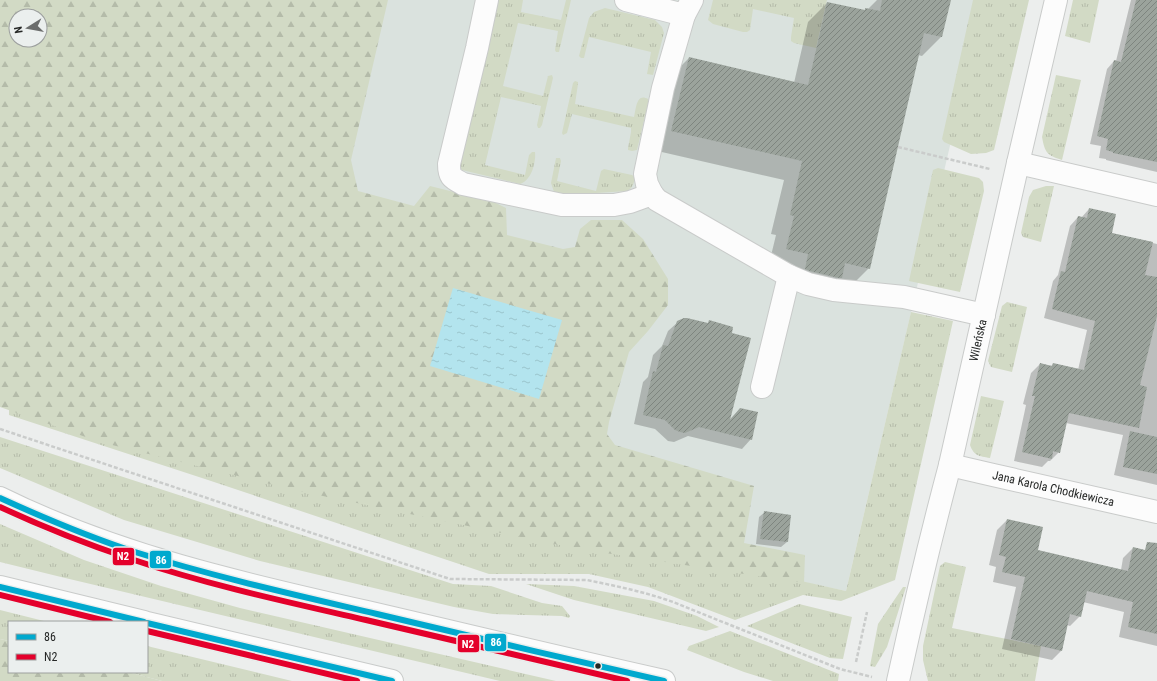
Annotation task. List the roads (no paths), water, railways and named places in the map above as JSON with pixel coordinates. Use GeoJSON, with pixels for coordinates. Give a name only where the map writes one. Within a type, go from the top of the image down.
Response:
{"type":"FeatureCollection","features":[{"type":"Feature","properties":{"kind":"main road"},"geometry":{"type":"LineString","coordinates":[[487,0],[449,164],[449,171],[452,177],[463,184],[562,205],[614,205],[630,202],[652,194]]}},
{"type":"Feature","properties":{"kind":"main road"},"geometry":{"type":"LineString","coordinates":[[626,0],[688,7],[663,88],[645,174],[647,184],[657,200],[789,276],[808,284],[834,290],[904,297],[984,315]]}},
{"type":"Feature","properties":{"kind":"main road","name":"Wileńska"},"geometry":{"type":"LineString","coordinates":[[888,680],[908,633],[950,464],[1056,0]]}},
{"type":"Feature","properties":{"kind":"main road"},"geometry":{"type":"LineString","coordinates":[[1018,163],[1157,195]]}},
{"type":"Feature","properties":{"kind":"main road"},"geometry":{"type":"LineString","coordinates":[[762,387],[789,276]]}},
{"type":"Feature","properties":{"kind":"main road","name":"Jana Karola Chodkiewicza"},"geometry":{"type":"LineString","coordinates":[[950,464],[1157,512]]}},
{"type":"Feature","properties":{"kind":"main road"},"geometry":{"type":"LineString","coordinates":[[0,498],[68,528],[167,562],[274,591],[664,681]]}},
{"type":"Feature","properties":{"kind":"main road"},"geometry":{"type":"LineString","coordinates":[[0,588],[142,621]]}},
{"type":"Feature","properties":{"kind":"main road"},"geometry":{"type":"LineString","coordinates":[[148,622],[392,681]]}},
{"type":"Feature","properties":{"kind":"water"},"geometry":{"type":"Polygon","coordinates":[[[453,288],[562,320],[539,399],[430,366],[453,288]]]}}]}
